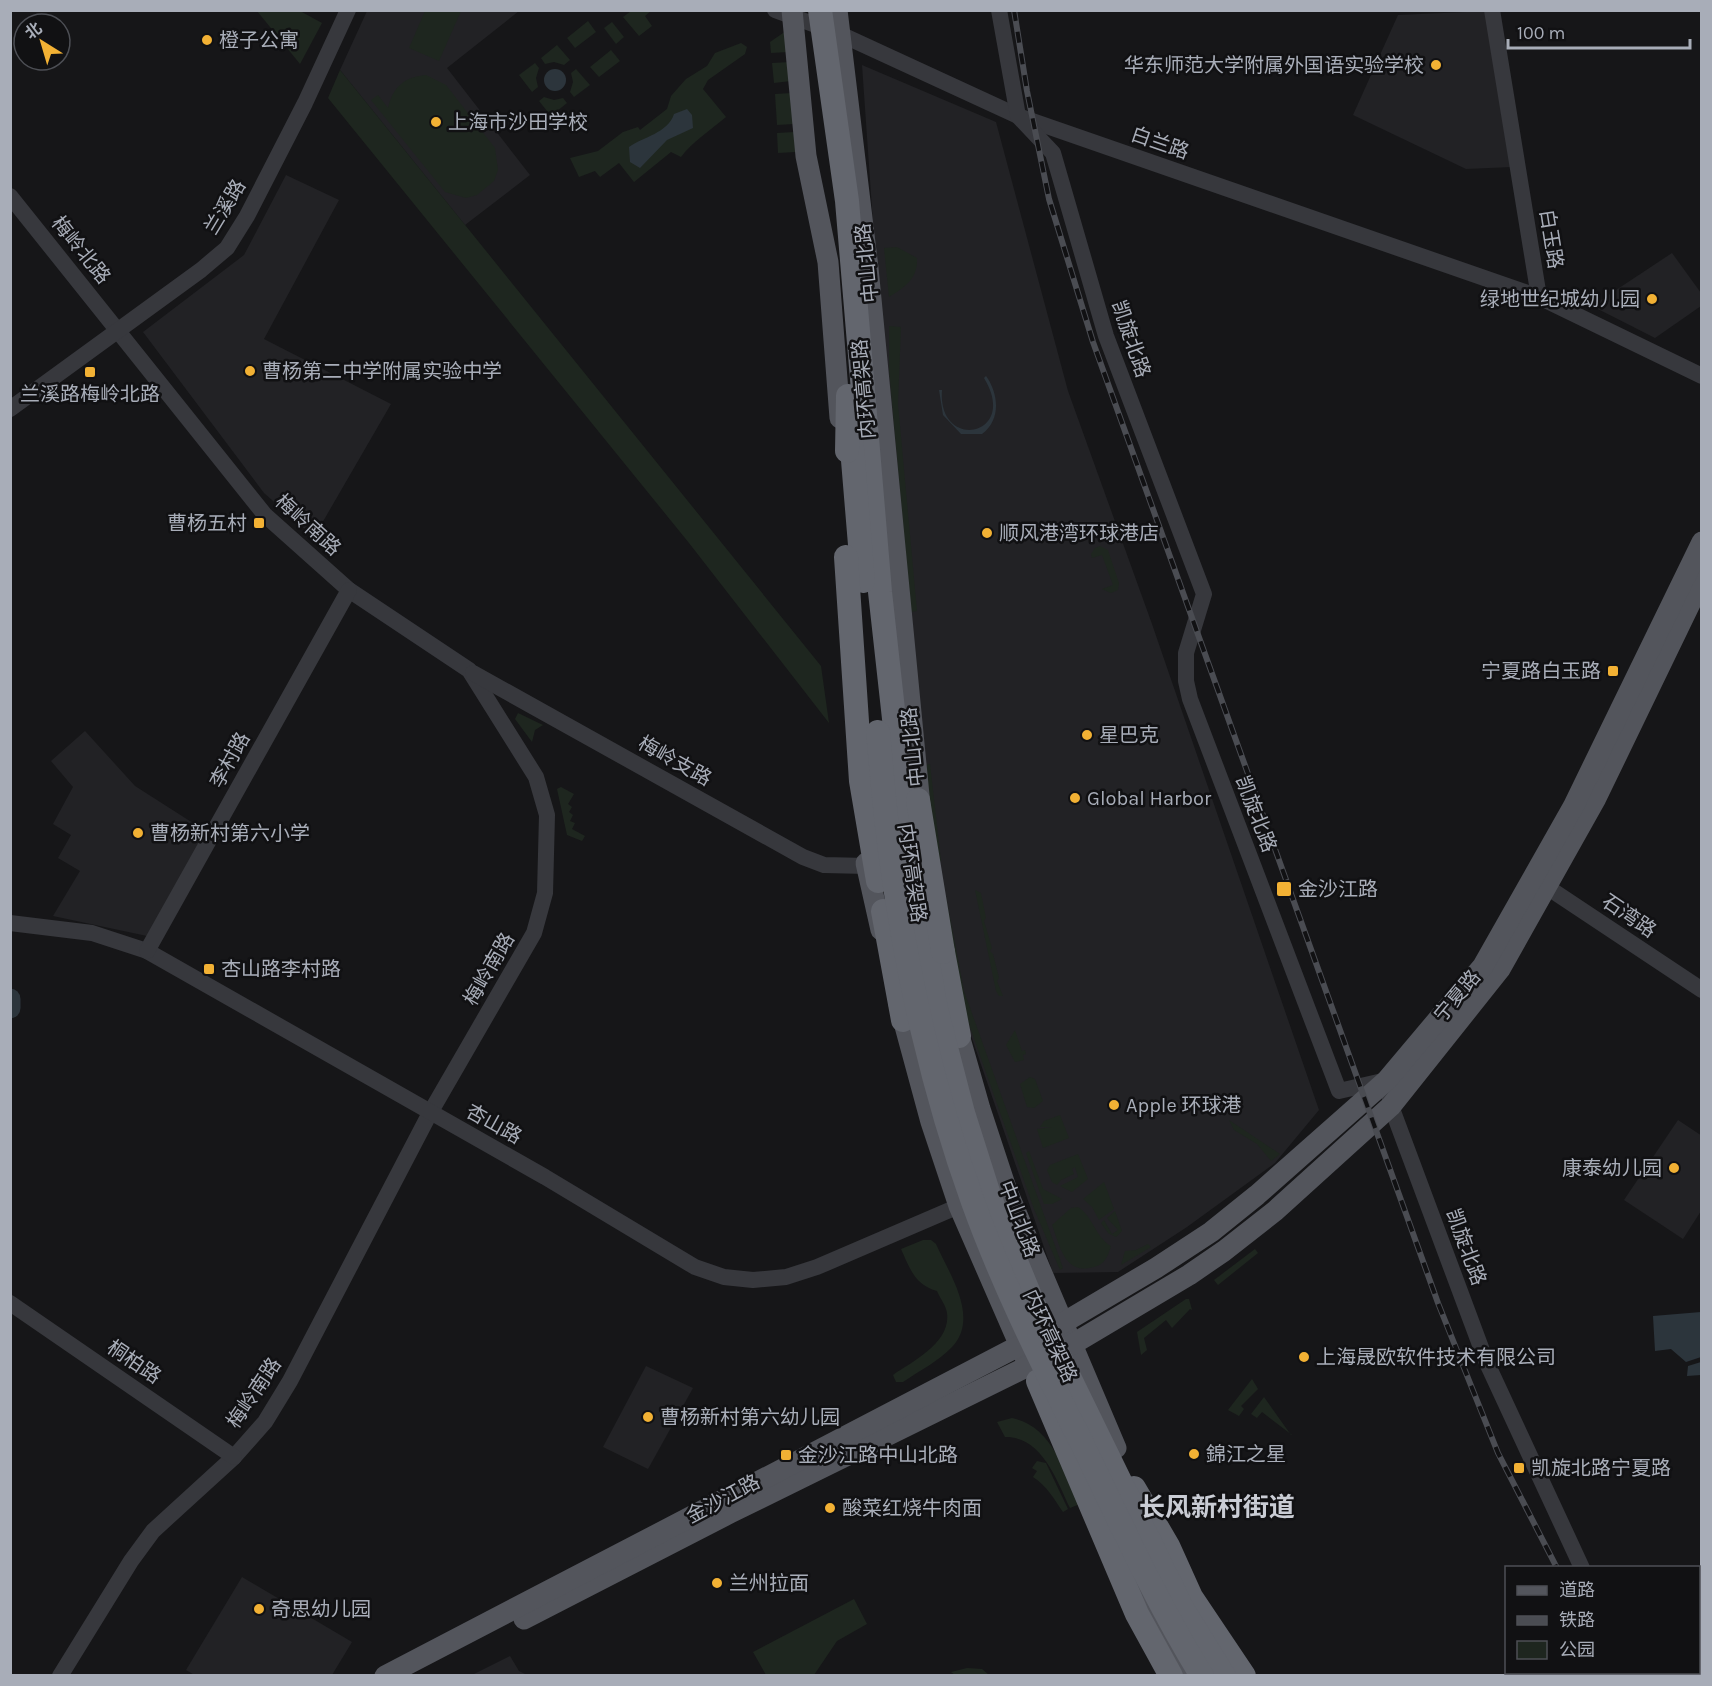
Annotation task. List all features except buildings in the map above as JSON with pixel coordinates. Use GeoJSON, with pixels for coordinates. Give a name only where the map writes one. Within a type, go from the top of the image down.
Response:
{"type":"FeatureCollection","features":[{"type":"Feature","properties":{"kind":"highway","name":"内环高架路"},"geometry":{"type":"LineString","coordinates":[[820,10],[847,201],[891,701],[909,854],[936,1009],[963,1113],[990,1198],[1033,1302],[1182,1608],[1224,1676]]}},
{"type":"Feature","properties":{"kind":"highway","name":"内环高架路"},"geometry":{"type":"LineString","coordinates":[[791,12],[832,202],[890,858],[920,1015],[947,1118],[973,1202],[1018,1311],[1167,1618],[1202,1676]]}},
{"type":"Feature","properties":{"kind":"highway"},"geometry":{"type":"LineString","coordinates":[[848,396],[845,539],[861,781],[903,1020]]}},
{"type":"Feature","properties":{"kind":"highway"},"geometry":{"type":"LineString","coordinates":[[874,515],[893,594],[909,747],[959,1036]]}},
{"type":"Feature","properties":{"kind":"highway"},"geometry":{"type":"LineString","coordinates":[[1033,1373],[1137,1614],[1171,1676]]}},
{"type":"Feature","properties":{"kind":"highway"},"geometry":{"type":"LineString","coordinates":[[1134,1488],[1168,1545],[1191,1597],[1244,1676]]}},
{"type":"Feature","properties":{"kind":"main road","name":"中山北路"},"geometry":{"type":"LineString","coordinates":[[837,10],[868,268],[927,881],[938,945],[959,1036],[1007,1191],[1063,1323],[1186,1603],[1234,1676]]}},
{"type":"Feature","properties":{"kind":"main road","name":"中山北路"},"geometry":{"type":"LineString","coordinates":[[791,12],[806,156],[828,262],[866,723],[884,882],[905,984],[903,1020]]}},
{"type":"Feature","properties":{"kind":"main road","name":"中山北路"},"geometry":{"type":"LineString","coordinates":[[849,534],[841,567],[854,783],[867,866],[903,1020],[958,1206],[1033,1373],[1069,1430],[1157,1630],[1187,1676]]}},
{"type":"Feature","properties":{"kind":"main road","name":"宁夏路"},"geometry":{"type":"LineString","coordinates":[[1074,1344],[1167,1289],[1224,1251],[1275,1211],[1391,1106],[1500,969],[1572,807],[1636,681],[1701,542]]}},
{"type":"Feature","properties":{"kind":"main road","name":"宁夏路"},"geometry":{"type":"LineString","coordinates":[[1063,1323],[1156,1268],[1211,1232],[1257,1195],[1387,1080],[1483,966],[1596,798],[1701,579]]}},
{"type":"Feature","properties":{"kind":"main road","name":"金沙江路"},"geometry":{"type":"LineString","coordinates":[[385,1676],[1063,1323]]}},
{"type":"Feature","properties":{"kind":"main road","name":"金沙江路"},"geometry":{"type":"LineString","coordinates":[[414,1676],[730,1513],[1033,1373],[1074,1344]]}},
{"type":"Feature","properties":{"kind":"street","name":"兰溪路"},"geometry":{"type":"LineString","coordinates":[[10,408],[119,330],[227,248],[305,104],[348,10]]}},
{"type":"Feature","properties":{"kind":"street"},"geometry":{"type":"LineString","coordinates":[[999,10],[1018,116]]}},
{"type":"Feature","properties":{"kind":"street","name":"白玉路"},"geometry":{"type":"LineString","coordinates":[[1492,10],[1539,297],[1701,376]]}},
{"type":"Feature","properties":{"kind":"street","name":"白兰路"},"geometry":{"type":"LineString","coordinates":[[791,12],[1018,116],[1539,297]]}},
{"type":"Feature","properties":{"kind":"street","name":"凯旋北路"},"geometry":{"type":"LineString","coordinates":[[1018,116],[1053,153],[1106,336],[1204,594],[1186,653],[1186,681],[1194,710],[1339,1091],[1387,1080],[1391,1106],[1486,1361],[1581,1566]]}},
{"type":"Feature","properties":{"kind":"street","name":"梅岭北路"},"geometry":{"type":"LineString","coordinates":[[10,196],[119,330]]}},
{"type":"Feature","properties":{"kind":"street","name":"梅岭南路"},"geometry":{"type":"LineString","coordinates":[[60,1676],[131,1561],[153,1532],[234,1456],[265,1422],[290,1381],[430,1113],[534,933],[545,893],[547,815],[536,777],[469,670],[350,590],[297,545],[253,501],[119,330]]}},
{"type":"Feature","properties":{"kind":"street","name":"李村路"},"geometry":{"type":"LineString","coordinates":[[147,951],[350,590]]}},
{"type":"Feature","properties":{"kind":"street","name":"梅岭支路"},"geometry":{"type":"LineString","coordinates":[[469,670],[803,857],[831,866],[867,866]]}},
{"type":"Feature","properties":{"kind":"street","name":"石湾路"},"geometry":{"type":"LineString","coordinates":[[1539,882],[1701,990]]}},
{"type":"Feature","properties":{"kind":"street","name":"杏山路"},"geometry":{"type":"LineString","coordinates":[[11,923],[92,933],[147,951],[555,1183],[695,1267],[723,1277],[753,1280],[786,1277],[867,1247],[958,1206]]}},
{"type":"Feature","properties":{"kind":"street","name":"桐柏路"},"geometry":{"type":"LineString","coordinates":[[10,1303],[234,1456]]}},
{"type":"Feature","properties":{"kind":"shaded area","name":"上海市沙田学校"},"geometry":{"type":"Polygon","coordinates":[[[367,11],[519,11],[447,68],[530,175],[465,225],[340,70],[367,11]]]}},
{"type":"Feature","properties":{"kind":"shaded area","name":"华东师范大学附属外国语实验学校"},"geometry":{"type":"Polygon","coordinates":[[[1488,11],[1512,167],[1466,169],[1353,115],[1398,15],[1488,11]]]}},
{"type":"Feature","properties":{"kind":"shaded area"},"geometry":{"type":"Polygon","coordinates":[[[862,65],[996,122],[1068,391],[1152,624],[1319,1110],[1275,1163],[1187,1227],[1118,1272],[1053,1273],[957,995],[939,896],[876,266],[862,65]]]}},
{"type":"Feature","properties":{"kind":"shaded area"},"geometry":{"type":"Polygon","coordinates":[[[555,69],[565,76],[566,80],[559,90],[555,91],[545,84],[544,80],[551,70],[555,69]]]}},
{"type":"Feature","properties":{"kind":"shaded area"},"geometry":{"type":"Polygon","coordinates":[[[687,109],[692,115],[693,128],[667,140],[640,168],[630,162],[629,147],[661,130],[674,114],[687,109]]]}},
{"type":"Feature","properties":{"kind":"shaded area","name":"曹杨第二中学附属实验中学"},"geometry":{"type":"Polygon","coordinates":[[[286,175],[339,200],[264,339],[391,404],[314,537],[264,493],[143,332],[244,255],[286,175]]]}},
{"type":"Feature","properties":{"kind":"shaded area","name":"绿地世纪城幼儿园"},"geometry":{"type":"Polygon","coordinates":[[[1672,253],[1701,293],[1701,306],[1655,338],[1592,306],[1672,253]]]}},
{"type":"Feature","properties":{"kind":"shaded area"},"geometry":{"type":"Polygon","coordinates":[[[986,376],[994,391],[996,406],[992,422],[982,434],[961,434],[943,415],[939,390],[942,390],[944,410],[952,423],[963,429],[975,429],[985,424],[992,413],[992,398],[984,378],[986,376]]]}},
{"type":"Feature","properties":{"kind":"shaded area","name":"曹杨新村第六小学"},"geometry":{"type":"Polygon","coordinates":[[[85,731],[135,786],[207,832],[147,936],[53,916],[80,871],[58,858],[71,835],[53,824],[73,787],[51,761],[85,731]]]}},
{"type":"Feature","properties":{"kind":"shaded area","name":"康泰幼儿园"},"geometry":{"type":"Polygon","coordinates":[[[1678,1120],[1702,1136],[1701,1211],[1683,1239],[1624,1200],[1678,1120]]]}},
{"type":"Feature","properties":{"kind":"shaded area"},"geometry":{"type":"Polygon","coordinates":[[[1701,1312],[1701,1357],[1686,1362],[1671,1349],[1655,1351],[1653,1316],[1701,1312]]]}},
{"type":"Feature","properties":{"kind":"shaded area"},"geometry":{"type":"Polygon","coordinates":[[[1701,1362],[1701,1375],[1687,1376],[1688,1366],[1701,1362]]]}},
{"type":"Feature","properties":{"kind":"shaded area","name":"曹杨新村第六幼儿园"},"geometry":{"type":"Polygon","coordinates":[[[646,1366],[693,1388],[648,1469],[603,1447],[646,1366]]]}},
{"type":"Feature","properties":{"kind":"shaded area","name":"奇思幼儿园"},"geometry":{"type":"Polygon","coordinates":[[[242,1577],[352,1642],[332,1675],[196,1676],[186,1670],[242,1577]]]}},
{"type":"Feature","properties":{"kind":"shaded area"},"geometry":{"type":"Polygon","coordinates":[[[510,1656],[519,1671],[527,1675],[472,1675],[510,1656]]]}},
{"type":"Feature","properties":{"kind":"green space"},"geometry":{"type":"Polygon","coordinates":[[[257,11],[300,11],[322,23],[300,64],[257,11]]]}},
{"type":"Feature","properties":{"kind":"green space"},"geometry":{"type":"Polygon","coordinates":[[[425,11],[461,11],[439,61],[409,48],[425,11]]]}},
{"type":"Feature","properties":{"kind":"green space"},"geometry":{"type":"Polygon","coordinates":[[[631,11],[651,11],[645,16],[652,26],[639,36],[623,17],[631,11]]]}},
{"type":"Feature","properties":{"kind":"green space"},"geometry":{"type":"Polygon","coordinates":[[[588,21],[596,32],[575,48],[567,38],[588,21]]]}},
{"type":"Feature","properties":{"kind":"green space"},"geometry":{"type":"Polygon","coordinates":[[[612,22],[624,37],[616,44],[604,28],[612,22]]]}},
{"type":"Feature","properties":{"kind":"green space"},"geometry":{"type":"Polygon","coordinates":[[[786,31],[789,52],[771,53],[770,42],[786,31]]]}},
{"type":"Feature","properties":{"kind":"green space"},"geometry":{"type":"Polygon","coordinates":[[[741,43],[747,47],[745,54],[708,80],[703,89],[726,117],[696,141],[681,157],[671,152],[634,182],[619,163],[600,177],[595,171],[579,177],[570,158],[598,151],[623,132],[638,127],[640,130],[667,109],[671,96],[686,79],[707,66],[715,53],[741,43]]]}},
{"type":"Feature","properties":{"kind":"green space"},"geometry":{"type":"Polygon","coordinates":[[[557,45],[570,60],[564,65],[554,62],[545,64],[541,58],[557,45]]]}},
{"type":"Feature","properties":{"kind":"green space"},"geometry":{"type":"Polygon","coordinates":[[[611,50],[620,61],[599,77],[590,67],[611,50]]]}},
{"type":"Feature","properties":{"kind":"green space"},"geometry":{"type":"Polygon","coordinates":[[[790,62],[791,81],[774,83],[772,63],[790,62]]]}},
{"type":"Feature","properties":{"kind":"green space"},"geometry":{"type":"Polygon","coordinates":[[[535,63],[539,68],[536,78],[538,87],[532,92],[519,75],[535,63]]]}},
{"type":"Feature","properties":{"kind":"green space"},"geometry":{"type":"Polygon","coordinates":[[[576,69],[590,85],[574,97],[570,92],[573,82],[571,73],[576,69]]]}},
{"type":"Feature","properties":{"kind":"green space"},"geometry":{"type":"Polygon","coordinates":[[[340,70],[821,666],[829,723],[689,543],[328,98],[340,70]]]}},
{"type":"Feature","properties":{"kind":"green space"},"geometry":{"type":"Polygon","coordinates":[[[426,75],[446,85],[495,148],[498,170],[494,181],[477,195],[466,198],[445,192],[371,100],[378,95],[388,108],[393,94],[401,84],[411,78],[426,75]]]}},
{"type":"Feature","properties":{"kind":"green space"},"geometry":{"type":"Polygon","coordinates":[[[792,93],[794,124],[777,125],[775,94],[792,93]]]}},
{"type":"Feature","properties":{"kind":"green space"},"geometry":{"type":"Polygon","coordinates":[[[544,97],[554,100],[563,98],[567,103],[551,116],[539,101],[544,97]]]}},
{"type":"Feature","properties":{"kind":"green space"},"geometry":{"type":"Polygon","coordinates":[[[794,132],[796,152],[778,153],[777,133],[794,132]]]}},
{"type":"Feature","properties":{"kind":"green space"},"geometry":{"type":"Polygon","coordinates":[[[897,247],[917,258],[917,265],[909,282],[889,297],[884,248],[897,247]]]}},
{"type":"Feature","properties":{"kind":"green space"},"geometry":{"type":"Polygon","coordinates":[[[889,326],[901,327],[898,404],[917,611],[911,612],[889,370],[889,326]]]}},
{"type":"Feature","properties":{"kind":"green space"},"geometry":{"type":"Polygon","coordinates":[[[1100,546],[1108,550],[1119,583],[1118,590],[1111,593],[1102,589],[1113,585],[1102,555],[1092,558],[1091,554],[1095,548],[1100,546]]]}},
{"type":"Feature","properties":{"kind":"green space"},"geometry":{"type":"Polygon","coordinates":[[[518,713],[543,725],[535,730],[532,742],[515,719],[518,713]]]}},
{"type":"Feature","properties":{"kind":"green space"},"geometry":{"type":"Polygon","coordinates":[[[930,764],[941,861],[936,862],[926,765],[930,764]]]}},
{"type":"Feature","properties":{"kind":"green space"},"geometry":{"type":"Polygon","coordinates":[[[561,787],[574,794],[568,804],[572,807],[569,812],[573,815],[570,821],[575,823],[572,829],[585,836],[582,841],[567,835],[557,789],[561,787]]]}},
{"type":"Feature","properties":{"kind":"green space"},"geometry":{"type":"Polygon","coordinates":[[[975,890],[981,893],[986,918],[984,921],[992,948],[990,951],[993,954],[999,978],[997,981],[1003,996],[999,996],[996,991],[975,890]]]}},
{"type":"Feature","properties":{"kind":"green space"},"geometry":{"type":"Polygon","coordinates":[[[946,896],[964,991],[1063,1268],[1060,1270],[1034,1209],[958,993],[941,897],[946,896]]]}},
{"type":"Feature","properties":{"kind":"green space"},"geometry":{"type":"Polygon","coordinates":[[[1015,1030],[1022,1051],[1025,1050],[1026,1054],[1023,1055],[1024,1060],[1015,1062],[1006,1045],[1015,1030]]]}},
{"type":"Feature","properties":{"kind":"green space"},"geometry":{"type":"Polygon","coordinates":[[[1030,1077],[1035,1079],[1043,1101],[1034,1108],[1027,1107],[1020,1084],[1030,1077]]]}},
{"type":"Feature","properties":{"kind":"green space"},"geometry":{"type":"Polygon","coordinates":[[[1060,1115],[1069,1138],[1043,1148],[1037,1129],[1052,1127],[1040,1127],[1044,1121],[1060,1115]]]}},
{"type":"Feature","properties":{"kind":"green space"},"geometry":{"type":"Polygon","coordinates":[[[1229,1120],[1280,1154],[1271,1161],[1257,1144],[1234,1130],[1229,1120]]]}},
{"type":"Feature","properties":{"kind":"green space"},"geometry":{"type":"Polygon","coordinates":[[[1029,1151],[1043,1189],[1062,1199],[1052,1204],[1044,1204],[1026,1153],[1029,1151]]]}},
{"type":"Feature","properties":{"kind":"green space"},"geometry":{"type":"Polygon","coordinates":[[[1078,1154],[1088,1179],[1072,1192],[1060,1186],[1078,1177],[1075,1167],[1072,1169],[1074,1174],[1061,1180],[1057,1185],[1052,1182],[1047,1170],[1050,1165],[1078,1154]]]}},
{"type":"Feature","properties":{"kind":"green space"},"geometry":{"type":"Polygon","coordinates":[[[1104,1182],[1114,1209],[1099,1220],[1092,1207],[1083,1199],[1104,1182]]]}},
{"type":"Feature","properties":{"kind":"green space"},"geometry":{"type":"Polygon","coordinates":[[[1078,1207],[1101,1237],[1111,1246],[1108,1255],[1098,1266],[1081,1268],[1068,1261],[1060,1248],[1052,1225],[1071,1208],[1078,1207]]]}},
{"type":"Feature","properties":{"kind":"green space"},"geometry":{"type":"Polygon","coordinates":[[[1115,1211],[1122,1231],[1116,1237],[1108,1233],[1101,1223],[1104,1220],[1112,1234],[1118,1230],[1107,1218],[1115,1211]]]}},
{"type":"Feature","properties":{"kind":"green space"},"geometry":{"type":"Polygon","coordinates":[[[923,1240],[931,1240],[936,1244],[959,1296],[963,1309],[963,1322],[960,1335],[947,1352],[903,1382],[896,1382],[893,1375],[929,1350],[937,1342],[947,1324],[947,1313],[937,1291],[923,1285],[918,1280],[901,1249],[923,1240]]]}},
{"type":"Feature","properties":{"kind":"green space"},"geometry":{"type":"Polygon","coordinates":[[[1148,1244],[1151,1247],[1121,1265],[1125,1251],[1136,1250],[1148,1244]]]}},
{"type":"Feature","properties":{"kind":"green space"},"geometry":{"type":"Polygon","coordinates":[[[1255,1249],[1258,1253],[1218,1285],[1214,1280],[1255,1249]]]}},
{"type":"Feature","properties":{"kind":"green space"},"geometry":{"type":"Polygon","coordinates":[[[1189,1299],[1192,1310],[1190,1309],[1172,1328],[1166,1320],[1144,1338],[1147,1350],[1141,1355],[1137,1332],[1189,1299]]]}},
{"type":"Feature","properties":{"kind":"green space"},"geometry":{"type":"Polygon","coordinates":[[[1252,1379],[1258,1389],[1241,1406],[1244,1409],[1239,1416],[1228,1410],[1252,1379]]]}},
{"type":"Feature","properties":{"kind":"green space"},"geometry":{"type":"Polygon","coordinates":[[[1264,1397],[1290,1433],[1262,1412],[1257,1418],[1251,1414],[1264,1397]]]}},
{"type":"Feature","properties":{"kind":"green space"},"geometry":{"type":"Polygon","coordinates":[[[1012,1418],[1026,1423],[1047,1440],[1062,1464],[1080,1504],[1070,1508],[1053,1473],[1038,1452],[1029,1444],[1018,1439],[1005,1437],[997,1422],[1012,1418]]]}},
{"type":"Feature","properties":{"kind":"green space"},"geometry":{"type":"Polygon","coordinates":[[[1037,1461],[1046,1463],[1068,1509],[1063,1512],[1046,1489],[1033,1477],[1037,1471],[1032,1468],[1037,1461]]]}},
{"type":"Feature","properties":{"kind":"green space"},"geometry":{"type":"Polygon","coordinates":[[[854,1599],[867,1624],[837,1641],[814,1675],[766,1675],[753,1652],[854,1599]]]}},
{"type":"Feature","properties":{"kind":"green space"},"geometry":{"type":"Polygon","coordinates":[[[967,1668],[982,1669],[989,1675],[955,1675],[951,1672],[967,1668]]]}},
{"type":"Feature","properties":{"kind":"waterway"},"geometry":{"type":"LineString","coordinates":[[10,999],[10,1008]]}},
{"type":"Feature","properties":{"kind":"railway"},"geometry":{"type":"LineString","coordinates":[[1014,10],[1027,91],[1049,199],[1093,342],[1438,1303],[1498,1453],[1556,1566]]}},
{"type":"Feature","properties":{"kind":"place","name":"橙子公寓"},"geometry":{"type":"Point","coordinates":[207,40]}},
{"type":"Feature","properties":{"kind":"place","name":"华东师范大学附属外国语实验学校"},"geometry":{"type":"Point","coordinates":[1436,65]}},
{"type":"Feature","properties":{"kind":"place","name":"上海市沙田学校"},"geometry":{"type":"Point","coordinates":[436,122]}},
{"type":"Feature","properties":{"kind":"place","name":"绿地世纪城幼儿园"},"geometry":{"type":"Point","coordinates":[1652,299]}},
{"type":"Feature","properties":{"kind":"place","name":"曹杨第二中学附属实验中学"},"geometry":{"type":"Point","coordinates":[250,371]}},
{"type":"Feature","properties":{"kind":"place","name":"兰溪路梅岭北路"},"geometry":{"type":"Point","coordinates":[90,372]}},
{"type":"Feature","properties":{"kind":"place","name":"曹杨五村"},"geometry":{"type":"Point","coordinates":[259,523]}},
{"type":"Feature","properties":{"kind":"place","name":"顺风港湾环球港店"},"geometry":{"type":"Point","coordinates":[987,533]}},
{"type":"Feature","properties":{"kind":"place","name":"宁夏路白玉路"},"geometry":{"type":"Point","coordinates":[1613,671]}},
{"type":"Feature","properties":{"kind":"place","name":"星巴克"},"geometry":{"type":"Point","coordinates":[1087,735]}},
{"type":"Feature","properties":{"kind":"place","name":"Global Harbor"},"geometry":{"type":"Point","coordinates":[1075,798]}},
{"type":"Feature","properties":{"kind":"place","name":"曹杨新村第六小学"},"geometry":{"type":"Point","coordinates":[138,833]}},
{"type":"Feature","properties":{"kind":"place","name":"金沙江路"},"geometry":{"type":"Point","coordinates":[1284,889]}},
{"type":"Feature","properties":{"kind":"place","name":"杏山路李村路"},"geometry":{"type":"Point","coordinates":[209,969]}},
{"type":"Feature","properties":{"kind":"place","name":"Apple 环球港"},"geometry":{"type":"Point","coordinates":[1114,1105]}},
{"type":"Feature","properties":{"kind":"place","name":"康泰幼儿园"},"geometry":{"type":"Point","coordinates":[1674,1168]}},
{"type":"Feature","properties":{"kind":"place","name":"上海晟欧软件技术有限公司"},"geometry":{"type":"Point","coordinates":[1304,1357]}},
{"type":"Feature","properties":{"kind":"place","name":"曹杨新村第六幼儿园"},"geometry":{"type":"Point","coordinates":[648,1417]}},
{"type":"Feature","properties":{"kind":"place","name":"錦江之星"},"geometry":{"type":"Point","coordinates":[1194,1454]}},
{"type":"Feature","properties":{"kind":"place","name":"金沙江路中山北路"},"geometry":{"type":"Point","coordinates":[786,1455]}},
{"type":"Feature","properties":{"kind":"place","name":"凯旋北路宁夏路"},"geometry":{"type":"Point","coordinates":[1519,1468]}},
{"type":"Feature","properties":{"kind":"place","name":"酸菜红烧牛肉面"},"geometry":{"type":"Point","coordinates":[830,1508]}},
{"type":"Feature","properties":{"kind":"place","name":"兰州拉面"},"geometry":{"type":"Point","coordinates":[717,1583]}},
{"type":"Feature","properties":{"kind":"place","name":"奇思幼儿园"},"geometry":{"type":"Point","coordinates":[259,1609]}},
{"type":"Feature","properties":{"kind":"district","name":"长风新村街道"},"geometry":{"type":"Point","coordinates":[1217,1507]}}]}
